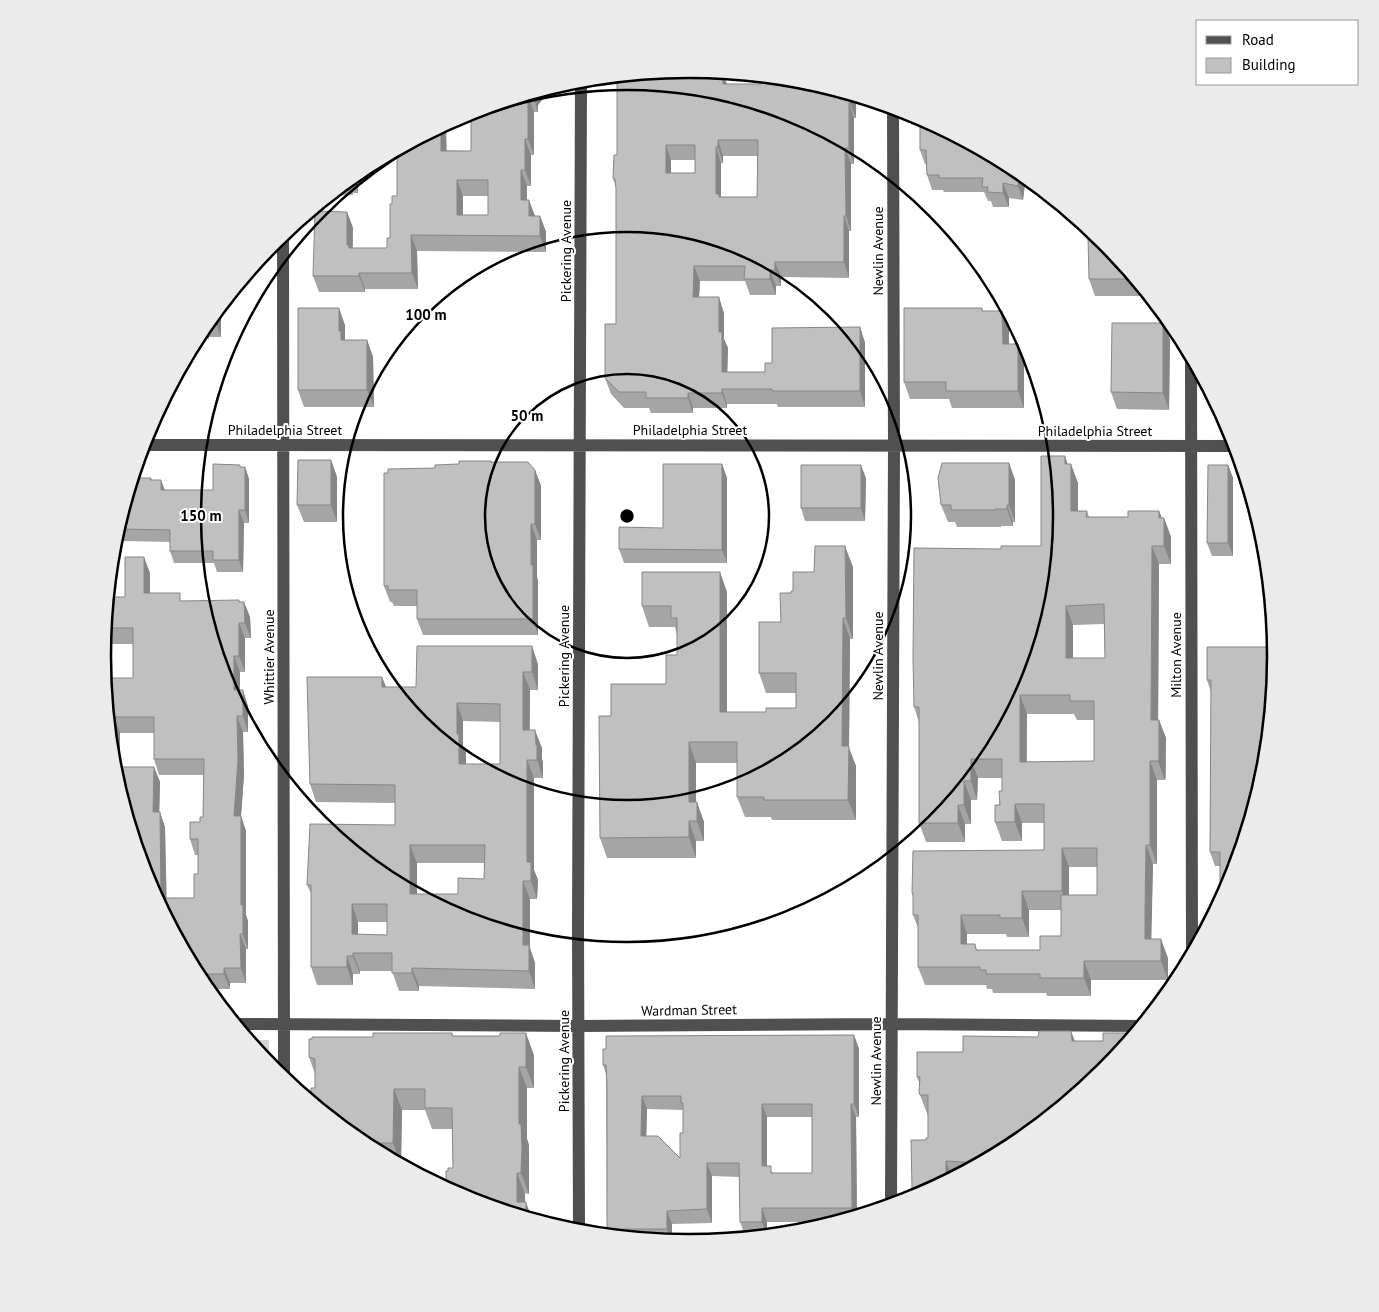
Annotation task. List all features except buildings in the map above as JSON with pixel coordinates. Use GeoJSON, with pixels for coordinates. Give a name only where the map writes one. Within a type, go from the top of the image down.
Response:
{"type":"FeatureCollection","features":[{"type":"Feature","properties":{"kind":"street","name":"Pickering Avenue"},"geometry":{"type":"LineString","coordinates":[[579,1223],[581,88]]}},
{"type":"Feature","properties":{"kind":"street","name":"Newlin Avenue"},"geometry":{"type":"LineString","coordinates":[[891,1198],[894,446],[893,115]]}},
{"type":"Feature","properties":{"kind":"street","name":"Whittier Avenue"},"geometry":{"type":"LineString","coordinates":[[283,244],[284,1069]]}},
{"type":"Feature","properties":{"kind":"street","name":"Milton Avenue"},"geometry":{"type":"LineString","coordinates":[[1191,369],[1192,941]]}},
{"type":"Feature","properties":{"kind":"street","name":"Philadelphia Street"},"geometry":{"type":"LineString","coordinates":[[152,444],[1228,446]]}},
{"type":"Feature","properties":{"kind":"street","name":"Wardman Street"},"geometry":{"type":"LineString","coordinates":[[244,1024],[1133,1026]]}},
{"type":"Feature","properties":{"kind":"shaded area"},"geometry":{"type":"Polygon","coordinates":[[[258,1040],[269,1040],[269,1053],[258,1040]]]}}]}
